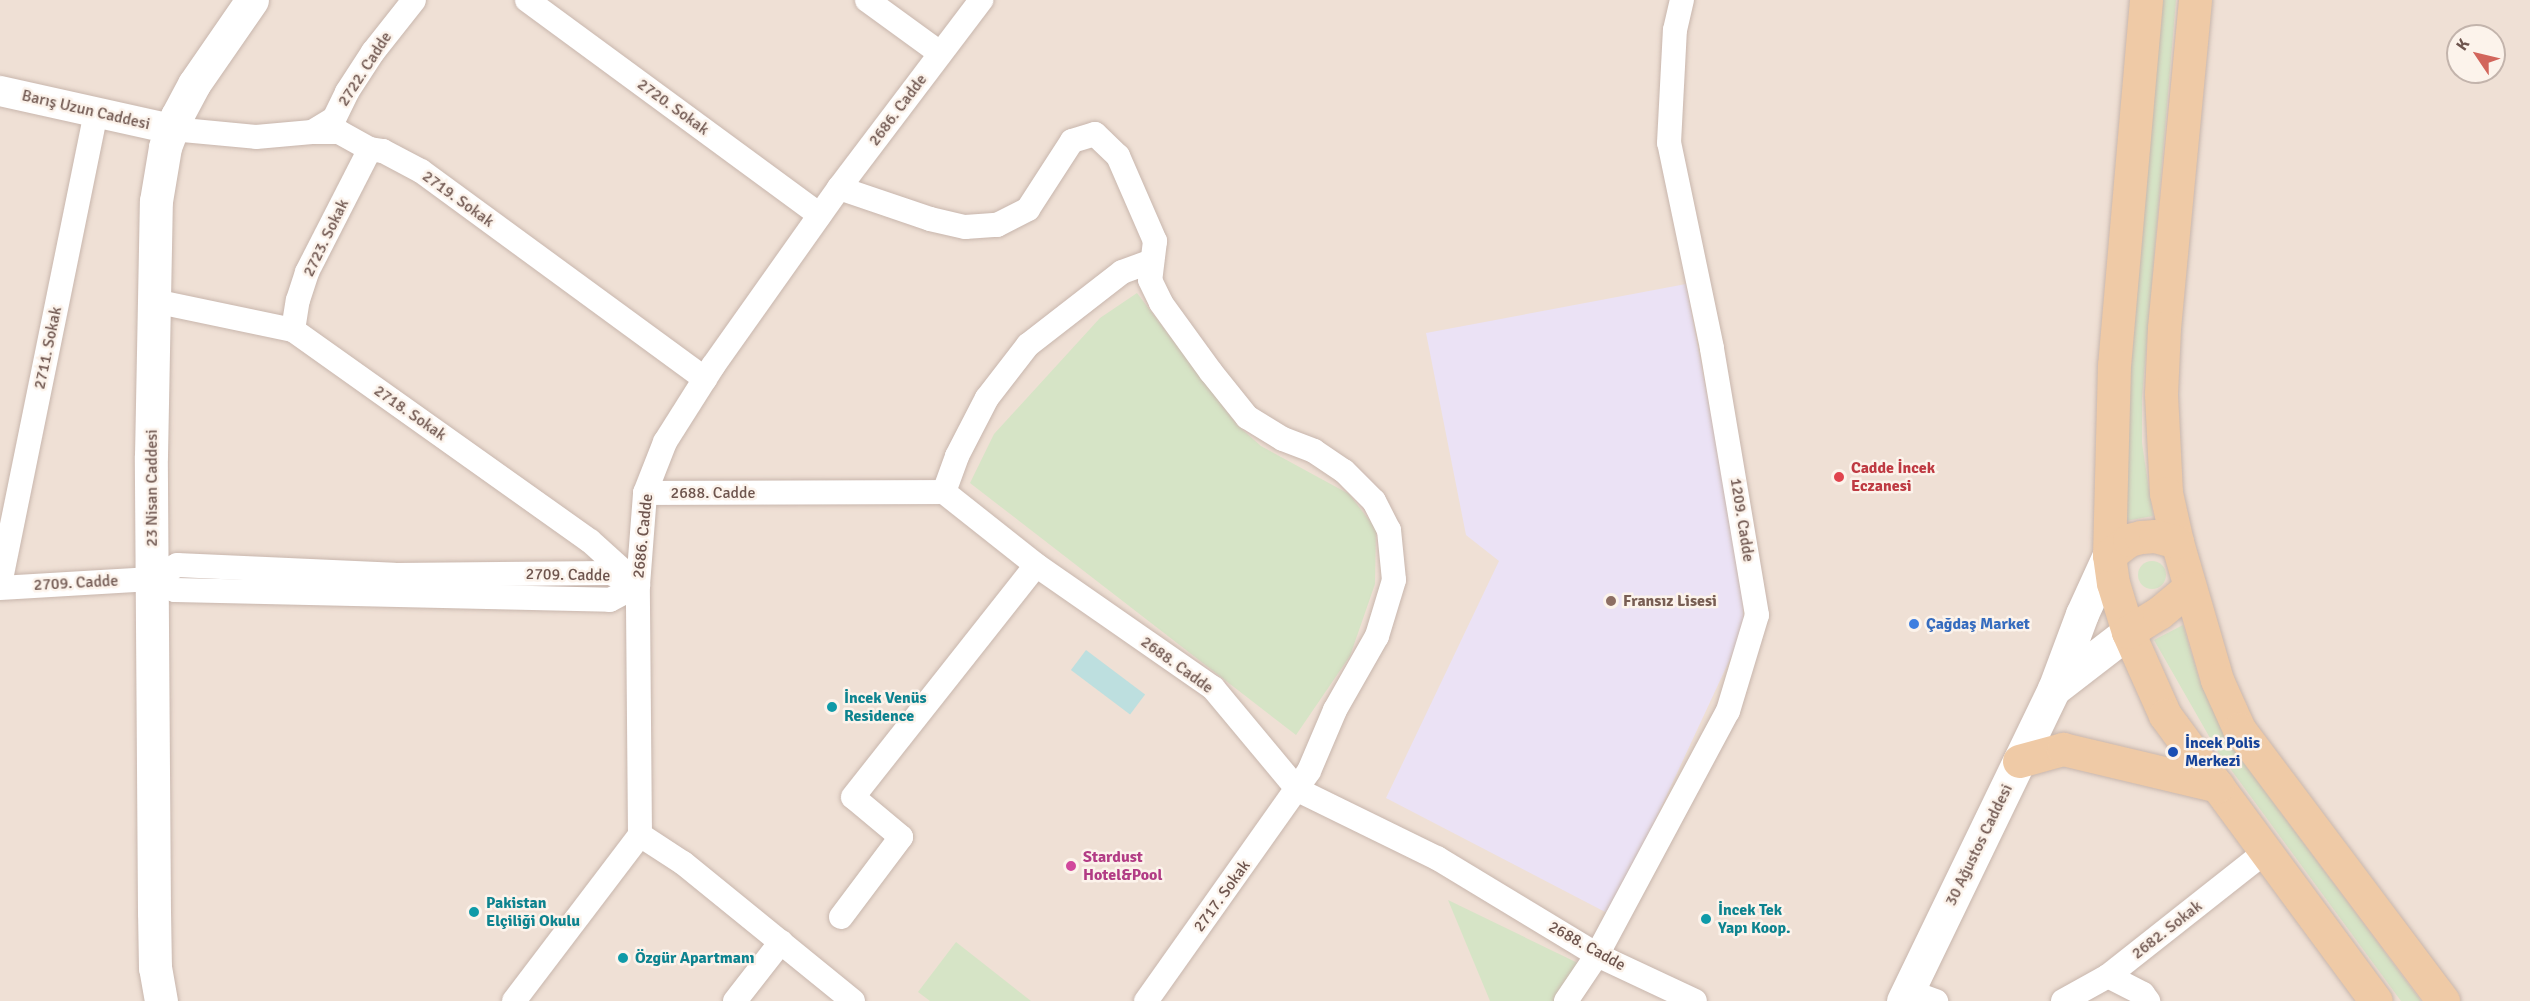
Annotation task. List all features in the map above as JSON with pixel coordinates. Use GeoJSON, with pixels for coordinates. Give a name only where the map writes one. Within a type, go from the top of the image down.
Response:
{"type":"FeatureCollection","features":[{"type":"Feature","properties":{"kind":"main road","name":"23 Nisan Caddesi"},"geometry":{"type":"LineString","coordinates":[[159,1000],[155,968],[154,913],[152,579],[156,201],[171,129],[194,84],[252,0]]}},
{"type":"Feature","properties":{"kind":"main road"},"geometry":{"type":"LineString","coordinates":[[2146,0],[2114,366],[2109,555],[2116,594],[2128,632],[2165,715],[2376,1001]]}},
{"type":"Feature","properties":{"kind":"main road"},"geometry":{"type":"LineString","coordinates":[[2195,0],[2164,328],[2161,394],[2166,493],[2177,542],[2217,680],[2239,729],[2443,1001]]}},
{"type":"Feature","properties":{"kind":"main road"},"geometry":{"type":"LineString","coordinates":[[2109,555],[2128,540],[2140,537],[2155,536],[2177,542]]}},
{"type":"Feature","properties":{"kind":"main road","name":"30 Ağustos Caddesi"},"geometry":{"type":"LineString","coordinates":[[1916,998],[2019,761],[2054,689],[2082,614],[2109,555]]}},
{"type":"Feature","properties":{"kind":"main road"},"geometry":{"type":"LineString","coordinates":[[2128,632],[2159,613],[2189,588]]}},
{"type":"Feature","properties":{"kind":"main road","name":"30 Ağustos Caddesi"},"geometry":{"type":"LineString","coordinates":[[2054,689],[2128,632]]}},
{"type":"Feature","properties":{"kind":"main road"},"geometry":{"type":"LineString","coordinates":[[2019,761],[2063,749],[2218,786]]}},
{"type":"Feature","properties":{"kind":"street","name":"2722. Cadde"},"geometry":{"type":"LineString","coordinates":[[312,132],[334,119],[346,92],[373,52],[414,0]]}},
{"type":"Feature","properties":{"kind":"street","name":"2720. Sokak"},"geometry":{"type":"LineString","coordinates":[[527,0],[820,215]]}},
{"type":"Feature","properties":{"kind":"street"},"geometry":{"type":"LineString","coordinates":[[867,0],[940,54]]}},
{"type":"Feature","properties":{"kind":"street","name":"2686. Cadde"},"geometry":{"type":"LineString","coordinates":[[640,835],[638,585],[645,493],[665,442],[705,379],[839,188],[981,0]]}},
{"type":"Feature","properties":{"kind":"street","name":"1209. Cadde"},"geometry":{"type":"LineString","coordinates":[[1566,1001],[1597,955],[1728,711],[1757,615],[1712,348],[1669,143],[1676,30],[1682,0]]}},
{"type":"Feature","properties":{"kind":"street","name":"Barış Uzun Caddesi"},"geometry":{"type":"LineString","coordinates":[[0,91],[171,129]]}},
{"type":"Feature","properties":{"kind":"street","name":"2711. Sokak"},"geometry":{"type":"LineString","coordinates":[[0,586],[96,112]]}},
{"type":"Feature","properties":{"kind":"street","name":"2719. Sokak"},"geometry":{"type":"LineString","coordinates":[[171,129],[256,137],[339,132],[370,149],[382,151],[421,171],[705,379]]}},
{"type":"Feature","properties":{"kind":"street","name":"2717. Sokak"},"geometry":{"type":"LineString","coordinates":[[839,188],[930,219],[965,226],[997,225],[1028,209],[1072,141],[1095,134],[1118,156],[1155,241],[1150,280],[1161,303],[1247,417],[1283,439],[1314,451],[1344,471],[1374,501],[1389,530],[1394,580],[1377,636],[1335,710],[1309,771],[1298,790],[1146,1001]]}},
{"type":"Feature","properties":{"kind":"street","name":"2723. Sokak"},"geometry":{"type":"LineString","coordinates":[[293,330],[298,300],[307,272],[370,149]]}},
{"type":"Feature","properties":{"kind":"street"},"geometry":{"type":"LineString","coordinates":[[944,492],[957,456],[987,398],[1029,345],[1122,272],[1152,261]]}},
{"type":"Feature","properties":{"kind":"street","name":"2718. Sokak"},"geometry":{"type":"LineString","coordinates":[[154,301],[293,330],[590,541],[638,585]]}},
{"type":"Feature","properties":{"kind":"street","name":"2688. Cadde"},"geometry":{"type":"LineString","coordinates":[[645,493],[944,492],[1036,565],[1213,688],[1298,790],[1437,858],[1597,955],[1695,1001]]}},
{"type":"Feature","properties":{"kind":"street","name":"2709. Cadde"},"geometry":{"type":"LineString","coordinates":[[0,586],[152,579],[177,565],[394,574],[610,573],[638,585]]}},
{"type":"Feature","properties":{"kind":"street"},"geometry":{"type":"LineString","coordinates":[[841,916],[901,837],[853,797],[1036,565]]}},
{"type":"Feature","properties":{"kind":"street"},"geometry":{"type":"LineString","coordinates":[[514,1001],[640,835],[683,863],[781,942],[823,992],[853,1001]]}},
{"type":"Feature","properties":{"kind":"street","name":"2682. Sokak"},"geometry":{"type":"LineString","coordinates":[[2063,1001],[2108,976],[2266,851]]}},
{"type":"Feature","properties":{"kind":"street"},"geometry":{"type":"LineString","coordinates":[[735,1001],[781,942]]}},
{"type":"Feature","properties":{"kind":"street"},"geometry":{"type":"LineString","coordinates":[[2108,976],[2143,994],[2148,1001]]}},
{"type":"Feature","properties":{"kind":"shaded area"},"geometry":{"type":"Polygon","coordinates":[[[0,0],[2530,0],[2530,1001],[0,1001],[0,0]]]}},
{"type":"Feature","properties":{"kind":"shaded area","name":"Fransız Lisesi"},"geometry":{"type":"Polygon","coordinates":[[[1686,284],[1741,573],[1744,629],[1611,915],[1386,798],[1499,561],[1466,535],[1426,333],[1686,284]]]}},
{"type":"Feature","properties":{"kind":"green space"},"geometry":{"type":"Polygon","coordinates":[[[2162,0],[2176,0],[2142,398],[2142,443],[2153,516],[2126,521],[2131,366],[2162,0]]]}},
{"type":"Feature","properties":{"kind":"green space"},"geometry":{"type":"Polygon","coordinates":[[[1137,293],[1237,425],[1261,446],[1349,494],[1376,529],[1375,584],[1350,656],[1296,735],[970,483],[994,434],[1100,318],[1137,293]]]}},
{"type":"Feature","properties":{"kind":"green space"},"geometry":{"type":"Polygon","coordinates":[[[2152,561],[2162,565],[2166,575],[2162,585],[2152,589],[2142,585],[2138,575],[2142,565],[2152,561]]]}},
{"type":"Feature","properties":{"kind":"green space"},"geometry":{"type":"Polygon","coordinates":[[[2183,625],[2200,682],[2235,751],[2421,1001],[2401,1001],[2218,752],[2154,640],[2183,625]]]}},
{"type":"Feature","properties":{"kind":"green space"},"geometry":{"type":"Polygon","coordinates":[[[1448,900],[1584,966],[1558,1001],[1490,1001],[1448,900]]]}},
{"type":"Feature","properties":{"kind":"green space"},"geometry":{"type":"Polygon","coordinates":[[[956,942],[1031,1001],[930,1001],[918,992],[956,942]]]}},
{"type":"Feature","properties":{"kind":"water"},"geometry":{"type":"Polygon","coordinates":[[[1086,650],[1145,695],[1130,715],[1071,670],[1086,650]]]}},
{"type":"Feature","properties":{"kind":"place","name":"Cadde İncek Eczanesi"},"geometry":{"type":"Point","coordinates":[1839,477]}},
{"type":"Feature","properties":{"kind":"place","name":"Fransız Lisesi"},"geometry":{"type":"Point","coordinates":[1611,601]}},
{"type":"Feature","properties":{"kind":"place","name":"Çağdaş Market"},"geometry":{"type":"Point","coordinates":[1914,624]}},
{"type":"Feature","properties":{"kind":"place","name":"İncek Venüs Residence"},"geometry":{"type":"Point","coordinates":[832,707]}},
{"type":"Feature","properties":{"kind":"place","name":"İncek Polis Merkezi"},"geometry":{"type":"Point","coordinates":[2173,752]}},
{"type":"Feature","properties":{"kind":"place","name":"Stardust Hotel&Pool"},"geometry":{"type":"Point","coordinates":[1071,866]}},
{"type":"Feature","properties":{"kind":"place","name":"Pakistan Elçiliği Okulu"},"geometry":{"type":"Point","coordinates":[474,912]}},
{"type":"Feature","properties":{"kind":"place","name":"İncek Tek Yapı Koop."},"geometry":{"type":"Point","coordinates":[1706,919]}},
{"type":"Feature","properties":{"kind":"place","name":"Özgür Apartmanı"},"geometry":{"type":"Point","coordinates":[623,958]}}]}
